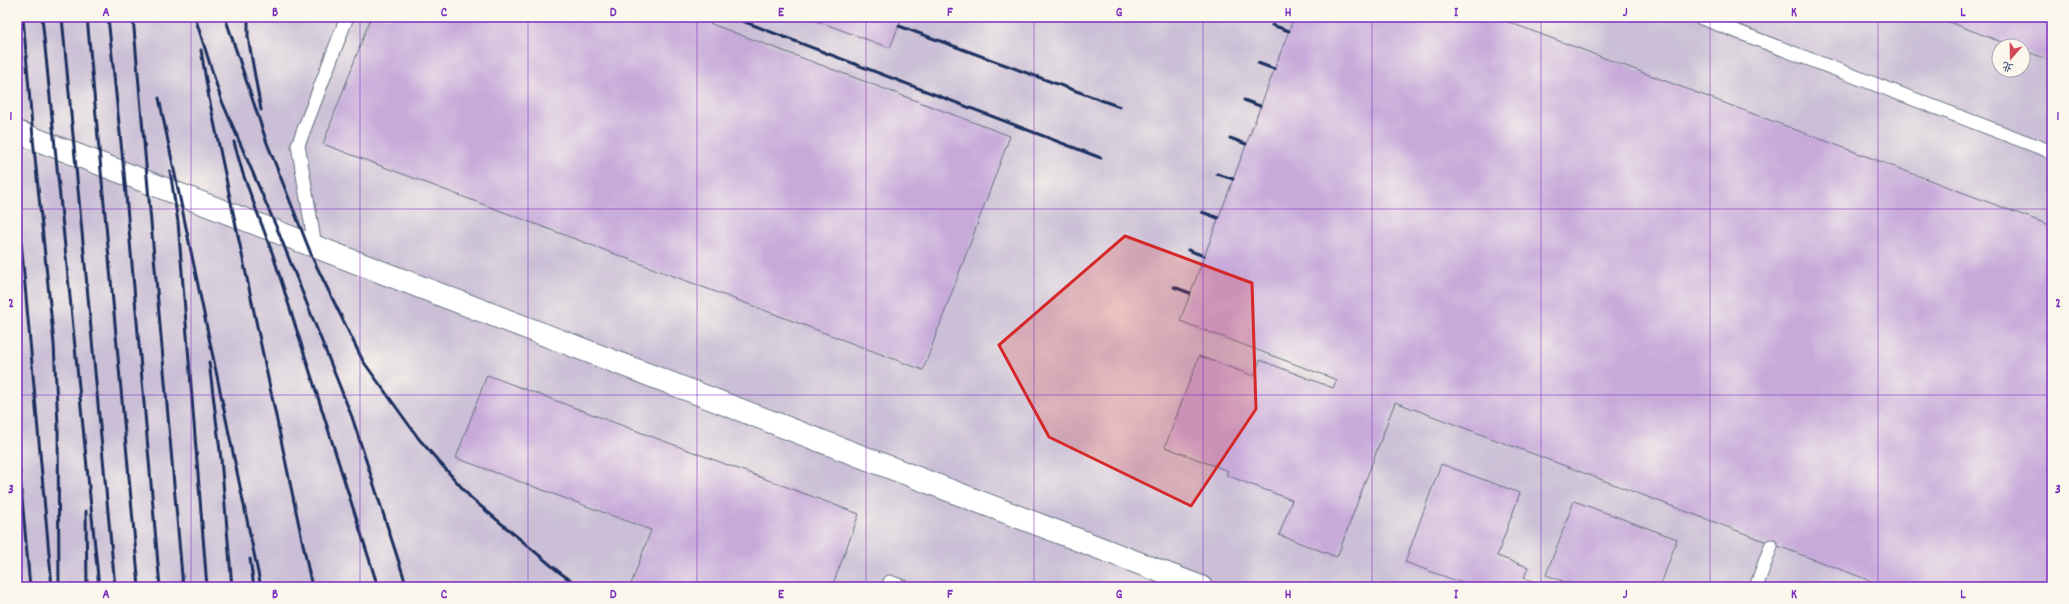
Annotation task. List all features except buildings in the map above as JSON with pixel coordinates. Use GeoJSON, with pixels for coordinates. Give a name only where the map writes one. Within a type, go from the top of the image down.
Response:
{"type":"FeatureCollection","features":[{"type":"Feature","properties":{"kind":"street"},"geometry":{"type":"LineString","coordinates":[[17,132],[1200,587]]}},
{"type":"Feature","properties":{"kind":"lane"},"geometry":{"type":"LineString","coordinates":[[315,246],[298,146],[347,17]]}},
{"type":"Feature","properties":{"kind":"lane"},"geometry":{"type":"LineString","coordinates":[[1699,17],[2052,152]]}},
{"type":"Feature","properties":{"kind":"lane"},"geometry":{"type":"LineString","coordinates":[[1756,587],[1771,546]]}},
{"type":"Feature","properties":{"kind":"lane"},"geometry":{"type":"LineString","coordinates":[[890,582],[903,587]]}},
{"type":"Feature","properties":{"kind":"highlighted area"},"geometry":{"type":"Polygon","coordinates":[[[1125,236],[1252,283],[1256,409],[1191,506],[1049,437],[999,345],[1125,236]]]}},
{"type":"Feature","properties":{"kind":"shaded area"},"geometry":{"type":"Polygon","coordinates":[[[17,17],[2052,17],[2052,587],[17,587],[17,17]]]}},
{"type":"Feature","properties":{"kind":"railway"},"geometry":{"type":"LineString","coordinates":[[23,17],[33,138],[54,344],[58,425],[59,587]]}},
{"type":"Feature","properties":{"kind":"railway"},"geometry":{"type":"LineString","coordinates":[[42,17],[99,587]]}},
{"type":"Feature","properties":{"kind":"railway"},"geometry":{"type":"LineString","coordinates":[[62,17],[115,587]]}},
{"type":"Feature","properties":{"kind":"railway"},"geometry":{"type":"LineString","coordinates":[[87,17],[139,587]]}},
{"type":"Feature","properties":{"kind":"railway"},"geometry":{"type":"LineString","coordinates":[[108,17],[124,172],[160,587]]}},
{"type":"Feature","properties":{"kind":"railway"},"geometry":{"type":"LineString","coordinates":[[133,17],[183,587]]}},
{"type":"Feature","properties":{"kind":"railway"},"geometry":{"type":"LineString","coordinates":[[195,17],[221,99],[278,231],[352,417],[407,587]]}},
{"type":"Feature","properties":{"kind":"railway"},"geometry":{"type":"LineString","coordinates":[[225,17],[267,143],[313,259],[363,361],[419,439],[471,498],[559,572],[580,587]]}},
{"type":"Feature","properties":{"kind":"railway"},"geometry":{"type":"LineString","coordinates":[[248,17],[248,37],[261,110]]}},
{"type":"Feature","properties":{"kind":"railway"},"geometry":{"type":"LineString","coordinates":[[732,17],[1101,158]]}},
{"type":"Feature","properties":{"kind":"railway"},"geometry":{"type":"LineString","coordinates":[[1272,25],[1289,31]]}},
{"type":"Feature","properties":{"kind":"railway"},"geometry":{"type":"LineString","coordinates":[[899,26],[1120,107]]}},
{"type":"Feature","properties":{"kind":"railway"},"geometry":{"type":"LineString","coordinates":[[201,50],[209,98],[312,587]]}},
{"type":"Feature","properties":{"kind":"railway"},"geometry":{"type":"LineString","coordinates":[[1258,63],[1274,69]]}},
{"type":"Feature","properties":{"kind":"railway"},"geometry":{"type":"LineString","coordinates":[[159,98],[261,587]]}},
{"type":"Feature","properties":{"kind":"railway"},"geometry":{"type":"LineString","coordinates":[[1244,100],[1260,106]]}},
{"type":"Feature","properties":{"kind":"railway"},"geometry":{"type":"LineString","coordinates":[[1230,138],[1246,144]]}},
{"type":"Feature","properties":{"kind":"railway"},"geometry":{"type":"LineString","coordinates":[[234,142],[243,174],[273,255],[378,587]]}},
{"type":"Feature","properties":{"kind":"railway"},"geometry":{"type":"LineString","coordinates":[[170,171],[178,222],[207,587]]}},
{"type":"Feature","properties":{"kind":"railway"},"geometry":{"type":"LineString","coordinates":[[1217,174],[1233,179]]}},
{"type":"Feature","properties":{"kind":"railway"},"geometry":{"type":"LineString","coordinates":[[17,196],[52,587]]}},
{"type":"Feature","properties":{"kind":"railway"},"geometry":{"type":"LineString","coordinates":[[1202,212],[1218,218]]}},
{"type":"Feature","properties":{"kind":"railway"},"geometry":{"type":"LineString","coordinates":[[1188,250],[1204,256]]}},
{"type":"Feature","properties":{"kind":"railway"},"geometry":{"type":"LineString","coordinates":[[1174,287],[1190,293]]}},
{"type":"Feature","properties":{"kind":"railway"},"geometry":{"type":"LineString","coordinates":[[209,362],[221,459],[232,587]]}},
{"type":"Feature","properties":{"kind":"railway"},"geometry":{"type":"LineString","coordinates":[[17,442],[30,587]]}},
{"type":"Feature","properties":{"kind":"railway"},"geometry":{"type":"LineString","coordinates":[[86,511],[87,587]]}},
{"type":"Feature","properties":{"kind":"railway"},"geometry":{"type":"LineString","coordinates":[[250,559],[254,587]]}}]}
